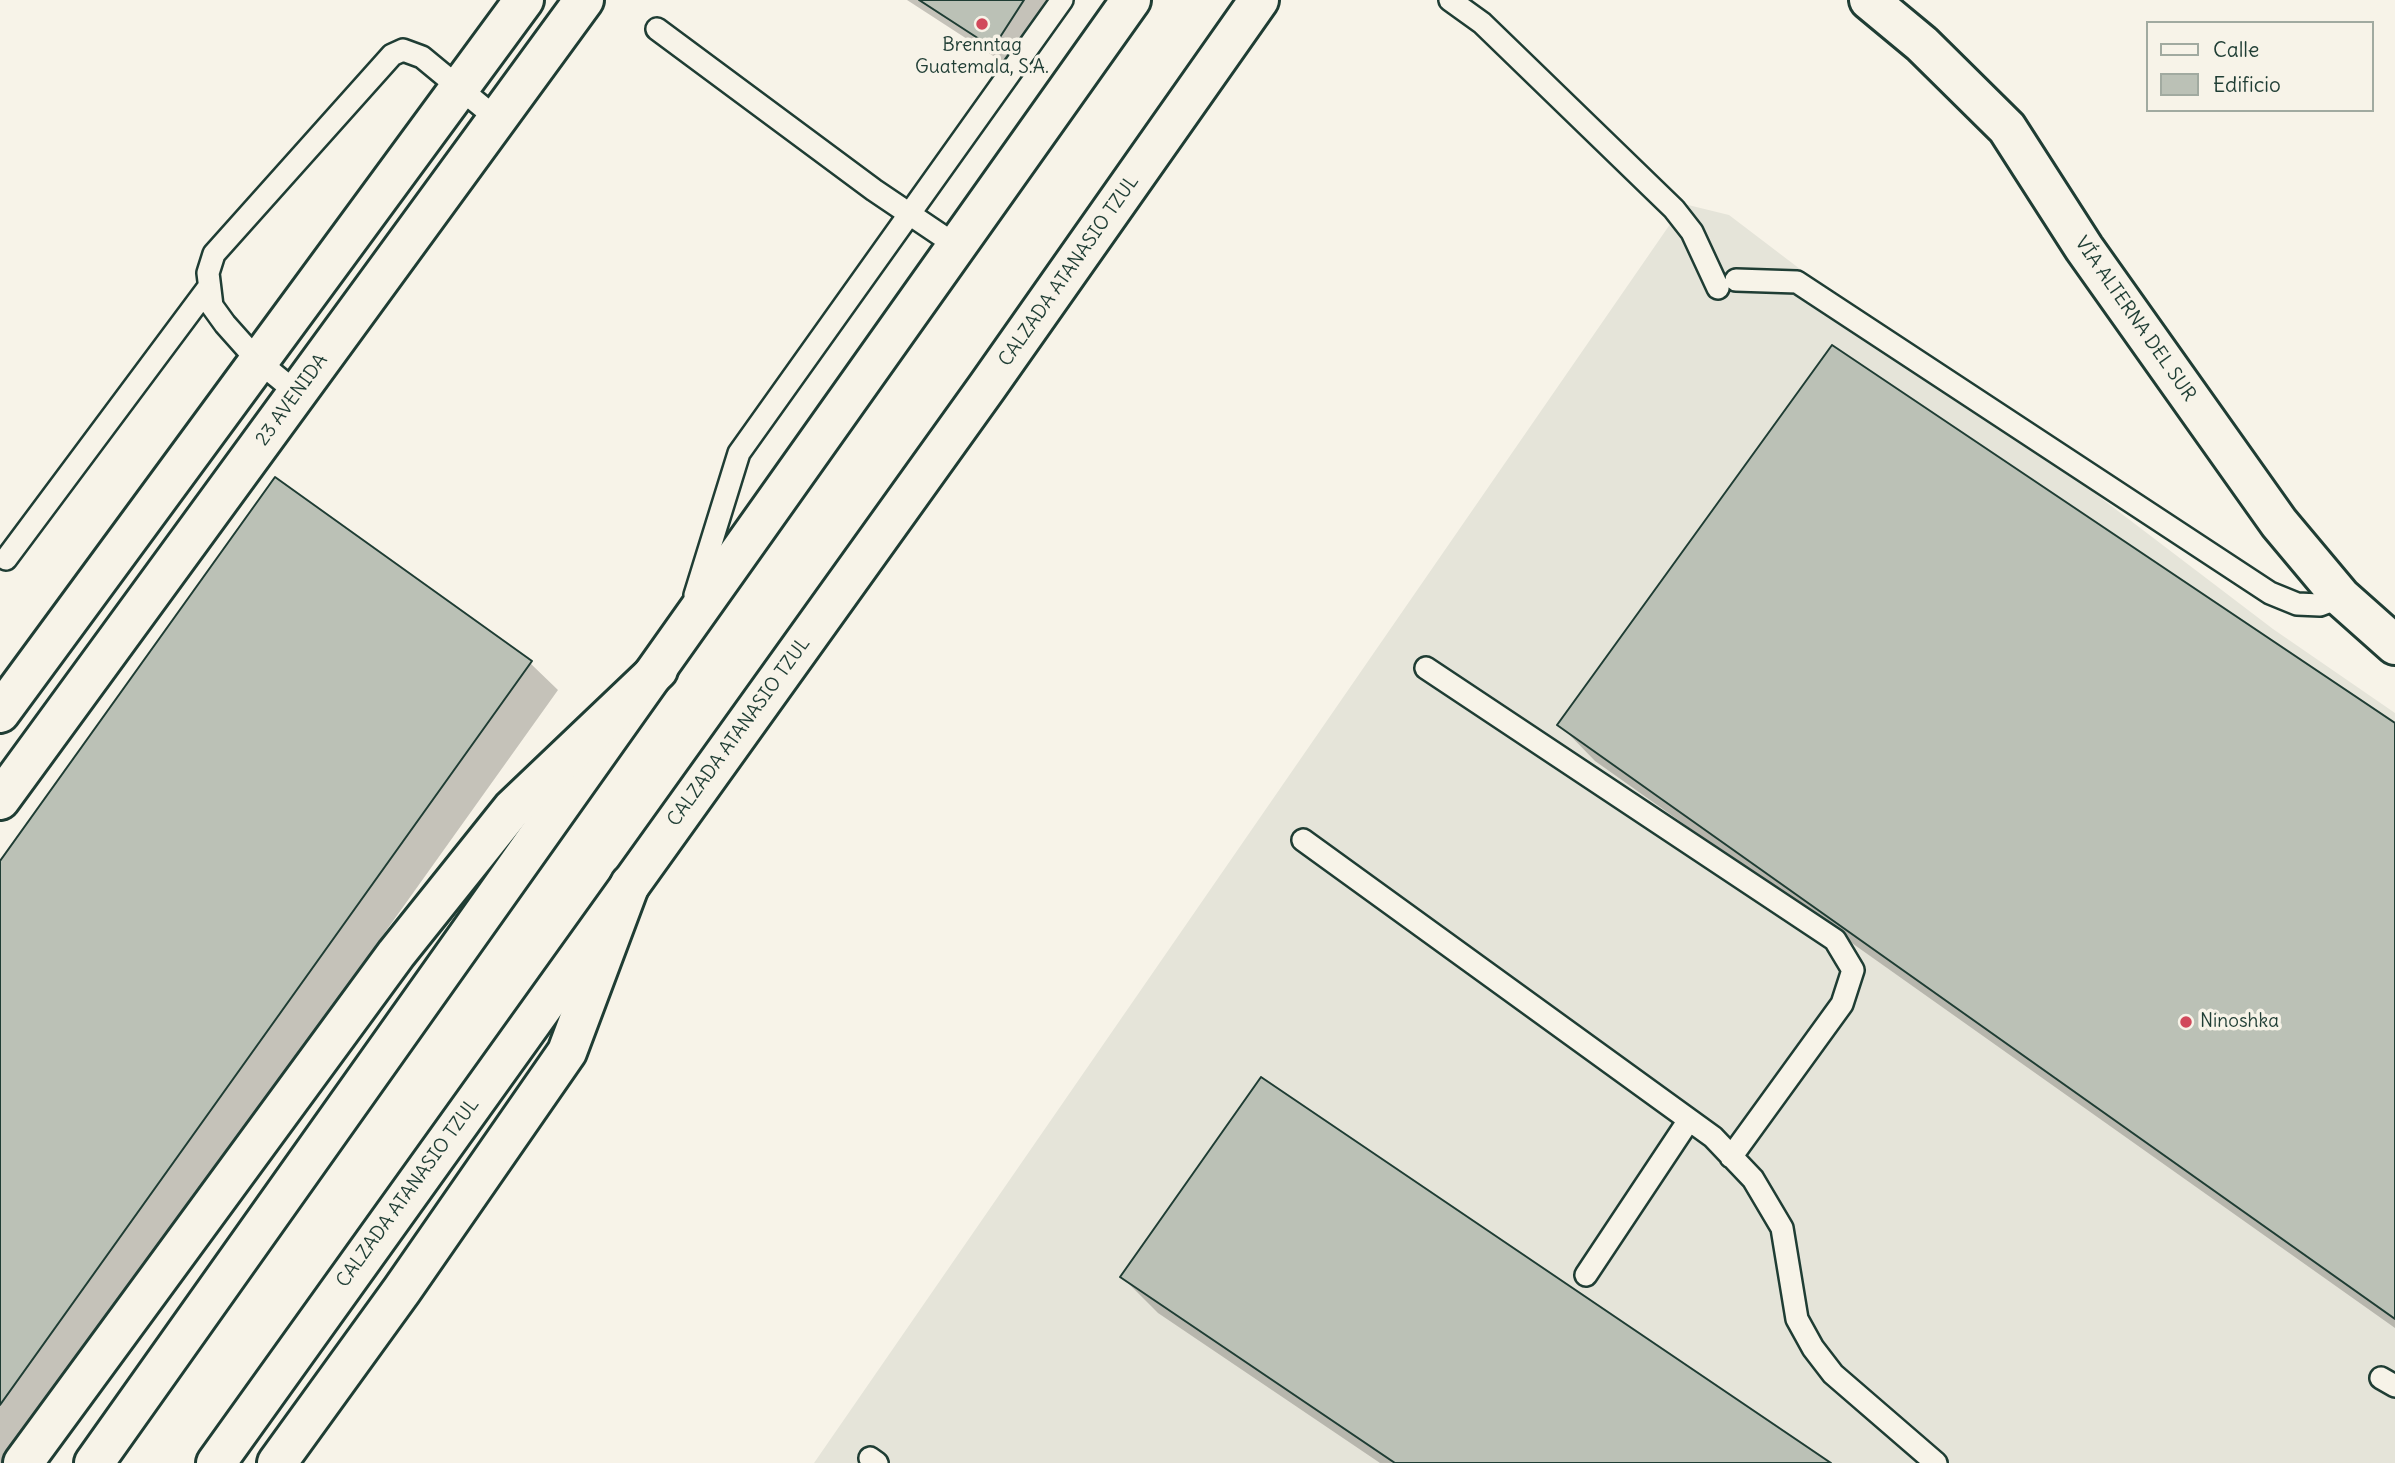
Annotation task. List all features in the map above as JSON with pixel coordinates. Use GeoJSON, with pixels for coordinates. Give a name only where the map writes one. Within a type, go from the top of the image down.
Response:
{"type":"FeatureCollection","features":[{"type":"Feature","properties":{"kind":"main road"},"geometry":{"type":"LineString","coordinates":[[0,713],[524,0]]}},
{"type":"Feature","properties":{"kind":"main road","name":"23 AVENIDA"},"geometry":{"type":"LineString","coordinates":[[0,800],[584,0]]}},
{"type":"Feature","properties":{"kind":"main road"},"geometry":{"type":"LineString","coordinates":[[94,1463],[1131,0]]}},
{"type":"Feature","properties":{"kind":"main road","name":"CALZADA ATANASIO TZUL"},"geometry":{"type":"LineString","coordinates":[[216,1463],[979,399],[1259,0]]}},
{"type":"Feature","properties":{"kind":"main road","name":"VÍA ALTERNA DEL SUR"},"geometry":{"type":"LineString","coordinates":[[1868,0],[1922,44],[2007,128],[2084,247],[2279,523],[2341,597],[2395,645]]}},
{"type":"Feature","properties":{"kind":"main road"},"geometry":{"type":"LineString","coordinates":[[136,528],[176,559]]}},
{"type":"Feature","properties":{"kind":"main road"},"geometry":{"type":"LineString","coordinates":[[55,638],[95,670]]}},
{"type":"Feature","properties":{"kind":"main road"},"geometry":{"type":"LineString","coordinates":[[23,1463],[396,954],[512,809],[658,670]]}},
{"type":"Feature","properties":{"kind":"main road"},"geometry":{"type":"LineString","coordinates":[[277,1463],[402,1290],[567,1052],[630,884]]}},
{"type":"Feature","properties":{"kind":"lane"},"geometry":{"type":"LineString","coordinates":[[683,634],[739,453],[1062,0]]}},
{"type":"Feature","properties":{"kind":"lane"},"geometry":{"type":"LineString","coordinates":[[1450,0],[1482,23],[1674,209],[1727,284],[1797,282],[2270,593],[2297,604],[2320,605],[2341,597]]}},
{"type":"Feature","properties":{"kind":"lane"},"geometry":{"type":"LineString","coordinates":[[657,29],[874,190],[957,246]]}},
{"type":"Feature","properties":{"kind":"lane"},"geometry":{"type":"LineString","coordinates":[[297,393],[258,361],[212,306],[208,273],[214,254],[392,55],[403,50],[422,57],[497,119]]}},
{"type":"Feature","properties":{"kind":"lane"},"geometry":{"type":"LineString","coordinates":[[6,559],[208,288]]}},
{"type":"Feature","properties":{"kind":"lane"},"geometry":{"type":"LineString","coordinates":[[1426,668],[1835,940],[1853,970],[1842,1004],[1731,1157]]}},
{"type":"Feature","properties":{"kind":"lane"},"geometry":{"type":"LineString","coordinates":[[1303,840],[1713,1137],[1753,1180],[1782,1228],[1797,1319],[1813,1348],[1833,1374],[1936,1463]]}},
{"type":"Feature","properties":{"kind":"lane"},"geometry":{"type":"LineString","coordinates":[[1586,1275],[1689,1120]]}},
{"type":"Feature","properties":{"kind":"shaded area","name":"Ninoshka"},"geometry":{"type":"Polygon","coordinates":[[[1684,204],[1729,215],[2273,629],[2395,713],[2395,1463],[814,1463],[1684,204]]]}},
{"type":"Feature","properties":{"kind":"building","name":"Brenntag Guatemala, S.A."},"geometry":{"type":"Polygon","coordinates":[[[919,0],[1024,0],[993,48],[919,0]]]}},
{"type":"Feature","properties":{"kind":"building","name":"Ninoshka"},"geometry":{"type":"Polygon","coordinates":[[[1832,345],[2395,723],[2395,1319],[1557,725],[1832,345]]]}},
{"type":"Feature","properties":{"kind":"building"},"geometry":{"type":"Polygon","coordinates":[[[275,477],[532,661],[0,1405],[0,861],[275,477]]]}},
{"type":"Feature","properties":{"kind":"building"},"geometry":{"type":"Polygon","coordinates":[[[1261,1077],[1831,1463],[1395,1463],[1120,1277],[1261,1077]]]}},
{"type":"Feature","properties":{"kind":"place","name":"Brenntag Guatemala, S.A."},"geometry":{"type":"Point","coordinates":[982,24]}},
{"type":"Feature","properties":{"kind":"place","name":"Ninoshka"},"geometry":{"type":"Point","coordinates":[2186,1022]}}]}
